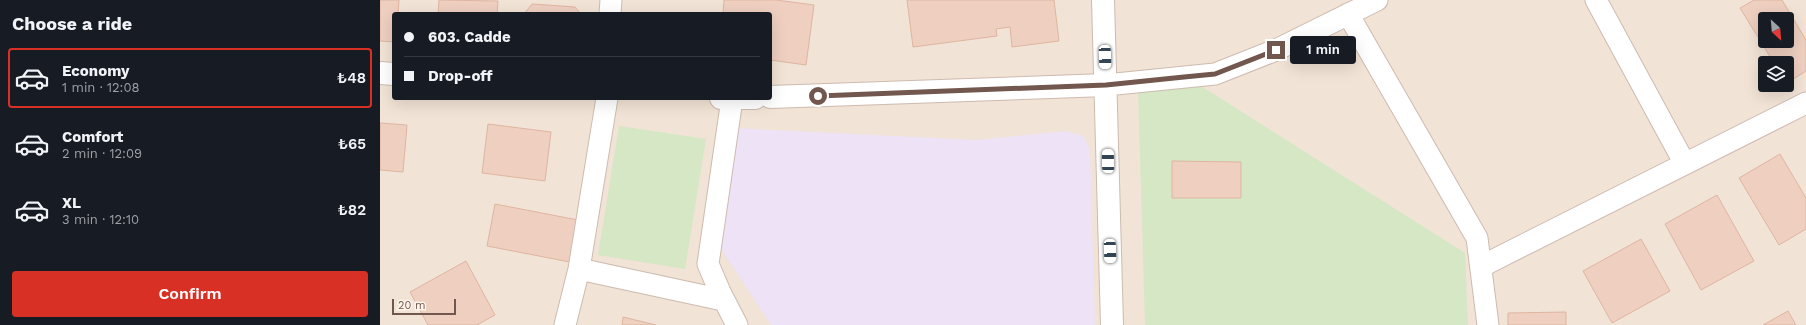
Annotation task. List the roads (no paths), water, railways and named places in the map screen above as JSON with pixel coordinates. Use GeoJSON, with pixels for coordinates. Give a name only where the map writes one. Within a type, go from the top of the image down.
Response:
{"type":"FeatureCollection","features":[{"type":"Feature","properties":{"kind":"street"},"geometry":{"type":"LineString","coordinates":[[610,0],[610,12]]}},
{"type":"Feature","properties":{"kind":"street"},"geometry":{"type":"LineString","coordinates":[[1103,0],[1112,325]]}},
{"type":"Feature","properties":{"kind":"street"},"geometry":{"type":"LineString","coordinates":[[772,98],[1106,85],[1215,74],[1276,50],[1377,0]]}},
{"type":"Feature","properties":{"kind":"street"},"geometry":{"type":"LineString","coordinates":[[1596,0],[1685,164]]}},
{"type":"Feature","properties":{"kind":"street"},"geometry":{"type":"LineString","coordinates":[[1348,14],[1478,238],[1488,325]]}},
{"type":"Feature","properties":{"kind":"street"},"geometry":{"type":"LineString","coordinates":[[380,73],[392,74]]}},
{"type":"Feature","properties":{"kind":"street"},"geometry":{"type":"LineString","coordinates":[[565,325],[579,269],[607,100]]}},
{"type":"Feature","properties":{"kind":"street"},"geometry":{"type":"LineString","coordinates":[[727,100],[708,264],[723,300],[737,325]]}},
{"type":"Feature","properties":{"kind":"street"},"geometry":{"type":"LineString","coordinates":[[1482,266],[1806,103]]}},
{"type":"Feature","properties":{"kind":"street"},"geometry":{"type":"LineString","coordinates":[[579,269],[723,300]]}}]}
